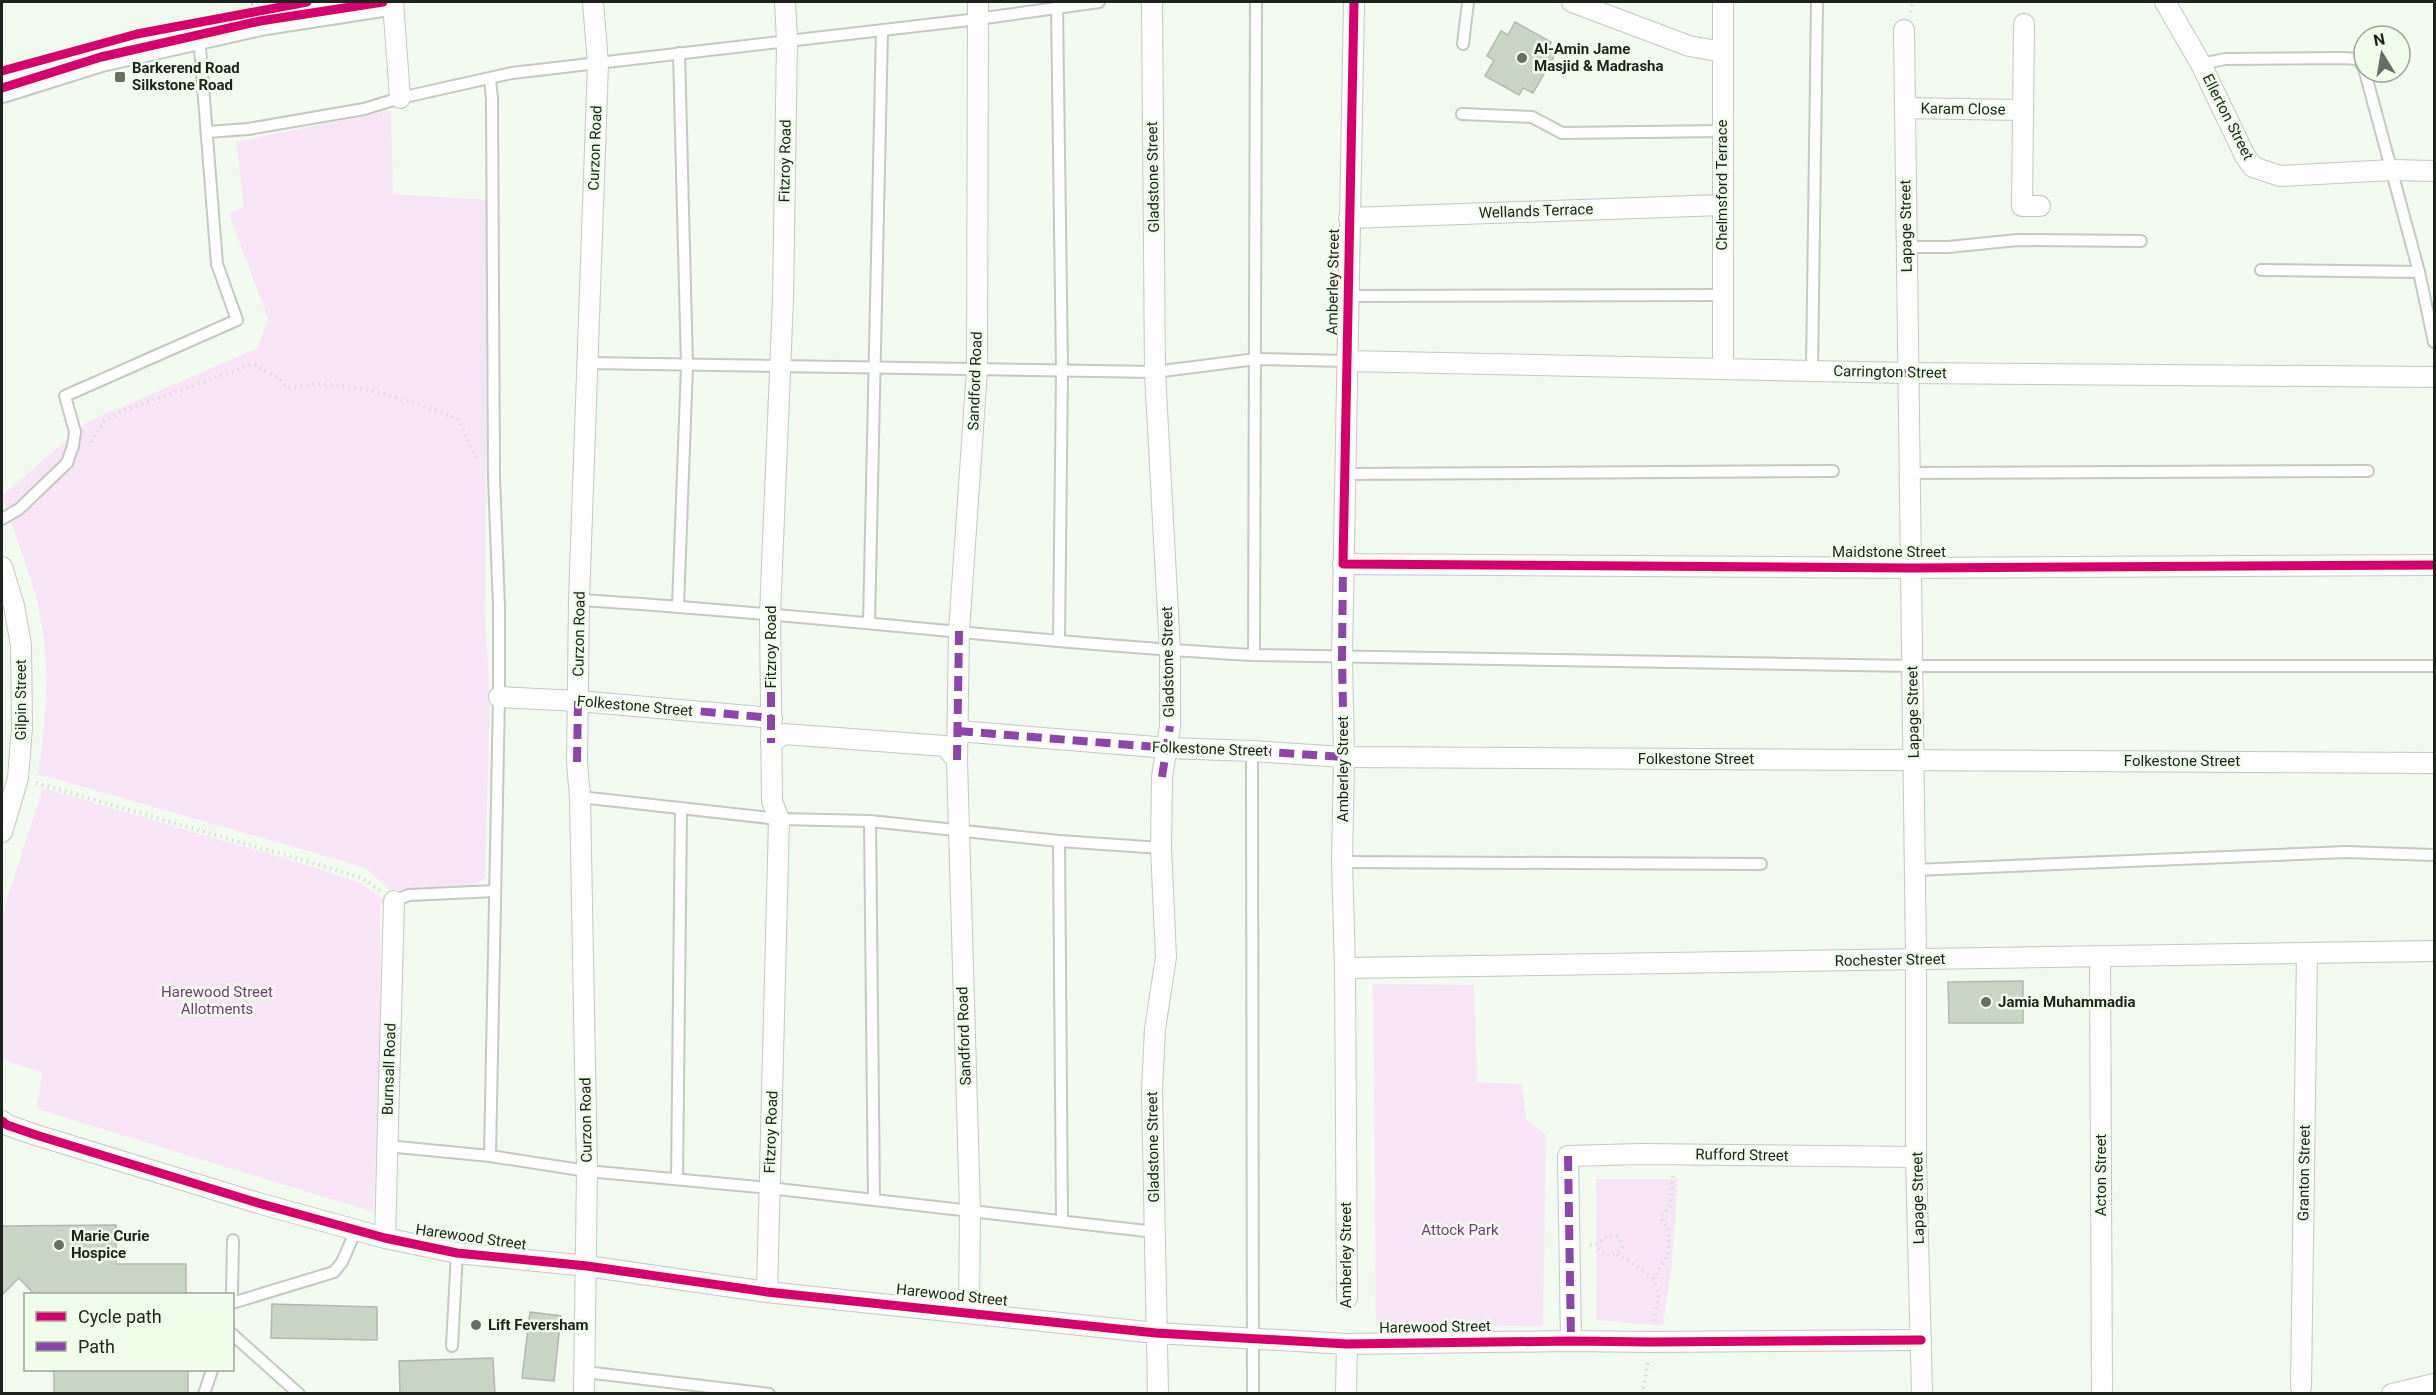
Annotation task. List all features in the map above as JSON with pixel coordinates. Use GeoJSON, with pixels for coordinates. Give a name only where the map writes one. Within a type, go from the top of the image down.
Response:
{"type":"FeatureCollection","features":[{"type":"Feature","properties":{"kind":"main road"},"geometry":{"type":"LineString","coordinates":[[2,88],[101,57],[199,35],[259,11],[383,2]]}},
{"type":"Feature","properties":{"kind":"street"},"geometry":{"type":"LineString","coordinates":[[393,2],[400,99]]}},
{"type":"Feature","properties":{"kind":"street","name":"Curzon Road"},"geometry":{"type":"LineString","coordinates":[[585,1394],[587,1171],[580,797],[577,762],[579,600],[598,64],[593,2]]}},
{"type":"Feature","properties":{"kind":"street","name":"Fitzroy Road"},"geometry":{"type":"LineString","coordinates":[[767,1292],[779,819],[772,801],[770,614],[783,299],[787,40],[785,2]]}},
{"type":"Feature","properties":{"kind":"street","name":"Gladstone Street"},"geometry":{"type":"LineString","coordinates":[[1152,2],[1155,372],[1170,651],[1170,726],[1162,777],[1161,848],[1166,957],[1155,1029],[1152,1090],[1158,1394]]}},
{"type":"Feature","properties":{"kind":"street","name":"Amberley Street"},"geometry":{"type":"LineString","coordinates":[[1347,1298],[1342,658],[1354,2]]}},
{"type":"Feature","properties":{"kind":"street"},"geometry":{"type":"LineString","coordinates":[[1572,2],[1689,46],[1723,52]]}},
{"type":"Feature","properties":{"kind":"street","name":"Chelmsford Terrace"},"geometry":{"type":"LineString","coordinates":[[1723,2],[1723,369]]}},
{"type":"Feature","properties":{"kind":"street","name":"Ellerton Street"},"geometry":{"type":"LineString","coordinates":[[2165,2],[2201,64],[2245,156],[2253,167],[2280,176],[2392,170],[2434,171]]}},
{"type":"Feature","properties":{"kind":"street","name":"Sandford Road"},"geometry":{"type":"LineString","coordinates":[[969,1312],[970,1210],[958,831],[951,753],[958,731],[959,631],[977,370],[978,10]]}},
{"type":"Feature","properties":{"kind":"street","name":"Karam Close"},"geometry":{"type":"LineString","coordinates":[[2024,24],[2022,206],[2040,206]]}},
{"type":"Feature","properties":{"kind":"street","name":"Lapage Street"},"geometry":{"type":"LineString","coordinates":[[1904,30],[1914,760],[1916,1157],[1922,1394]]}},
{"type":"Feature","properties":{"kind":"street","name":"Karam Close"},"geometry":{"type":"LineString","coordinates":[[1905,108],[2022,110]]}},
{"type":"Feature","properties":{"kind":"street","name":"Wellands Terrace"},"geometry":{"type":"LineString","coordinates":[[1349,218],[1722,205]]}},
{"type":"Feature","properties":{"kind":"street","name":"Carrington Street"},"geometry":{"type":"LineString","coordinates":[[1346,361],[1908,373],[2434,377]]}},
{"type":"Feature","properties":{"kind":"street","name":"Maidstone Street"},"geometry":{"type":"LineString","coordinates":[[1343,564],[1911,568],[2434,565]]}},
{"type":"Feature","properties":{"kind":"street","name":"Gilpin Street"},"geometry":{"type":"LineString","coordinates":[[2,567],[14,606],[21,645],[22,727],[18,778],[2,832]]}},
{"type":"Feature","properties":{"kind":"street","name":"Folkestone Street"},"geometry":{"type":"LineString","coordinates":[[499,697],[632,705],[772,718]]}},
{"type":"Feature","properties":{"kind":"street","name":"Folkestone Street"},"geometry":{"type":"LineString","coordinates":[[958,731],[1168,748],[1344,757],[2434,763]]}},
{"type":"Feature","properties":{"kind":"street"},"geometry":{"type":"LineString","coordinates":[[771,743],[784,734],[951,753]]}},
{"type":"Feature","properties":{"kind":"street","name":"Burnsall Road"},"geometry":{"type":"LineString","coordinates":[[385,1238],[394,901]]}},
{"type":"Feature","properties":{"kind":"street","name":"Rochester Street"},"geometry":{"type":"LineString","coordinates":[[1345,968],[2434,951]]}},
{"type":"Feature","properties":{"kind":"street","name":"Granton Street"},"geometry":{"type":"LineString","coordinates":[[2301,1387],[2307,953]]}},
{"type":"Feature","properties":{"kind":"street","name":"Acton Street"},"geometry":{"type":"LineString","coordinates":[[2100,956],[2102,1394]]}},
{"type":"Feature","properties":{"kind":"street","name":"Harewood Street"},"geometry":{"type":"LineString","coordinates":[[2,1121],[7,1125],[47,1138],[258,1203],[385,1238],[457,1253],[587,1266],[767,1292],[1156,1333],[1347,1344],[1921,1340]]}},
{"type":"Feature","properties":{"kind":"street","name":"Rufford Street"},"geometry":{"type":"LineString","coordinates":[[1570,1341],[1568,1156],[1642,1154],[1916,1157]]}},
{"type":"Feature","properties":{"kind":"street"},"geometry":{"type":"LineString","coordinates":[[1346,1394],[1347,1344]]}},
{"type":"Feature","properties":{"kind":"street"},"geometry":{"type":"LineString","coordinates":[[2392,1394],[2434,1384]]}},
{"type":"Feature","properties":{"kind":"lane"},"geometry":{"type":"LineString","coordinates":[[207,132],[303,121],[364,109],[512,73],[882,30],[978,10],[1099,2]]}},
{"type":"Feature","properties":{"kind":"lane"},"geometry":{"type":"LineString","coordinates":[[1254,655],[1256,2]]}},
{"type":"Feature","properties":{"kind":"lane"},"geometry":{"type":"LineString","coordinates":[[1464,44],[1468,2]]}},
{"type":"Feature","properties":{"kind":"lane"},"geometry":{"type":"LineString","coordinates":[[1812,371],[1817,2]]}},
{"type":"Feature","properties":{"kind":"lane"},"geometry":{"type":"LineString","coordinates":[[1057,6],[1062,369],[1059,640]]}},
{"type":"Feature","properties":{"kind":"lane"},"geometry":{"type":"LineString","coordinates":[[869,623],[882,30]]}},
{"type":"Feature","properties":{"kind":"lane"},"geometry":{"type":"LineString","coordinates":[[2,519],[19,509],[67,463],[75,432],[65,396],[237,320],[217,264],[199,35]]}},
{"type":"Feature","properties":{"kind":"lane"},"geometry":{"type":"LineString","coordinates":[[678,606],[687,366],[679,53]]}},
{"type":"Feature","properties":{"kind":"lane"},"geometry":{"type":"LineString","coordinates":[[2201,64],[2225,59],[2352,59]]}},
{"type":"Feature","properties":{"kind":"lane"},"geometry":{"type":"LineString","coordinates":[[490,79],[494,478],[499,606],[490,1156]]}},
{"type":"Feature","properties":{"kind":"lane"},"geometry":{"type":"LineString","coordinates":[[2369,84],[2419,272],[2434,342]]}},
{"type":"Feature","properties":{"kind":"lane"},"geometry":{"type":"LineString","coordinates":[[1462,114],[1532,117],[1562,133],[1722,131]]}},
{"type":"Feature","properties":{"kind":"lane"},"geometry":{"type":"LineString","coordinates":[[1907,248],[1948,247],[2018,240],[2141,241]]}},
{"type":"Feature","properties":{"kind":"lane"},"geometry":{"type":"LineString","coordinates":[[2261,270],[2419,272]]}},
{"type":"Feature","properties":{"kind":"lane"},"geometry":{"type":"LineString","coordinates":[[1348,296],[1722,295]]}},
{"type":"Feature","properties":{"kind":"lane"},"geometry":{"type":"LineString","coordinates":[[587,363],[1155,372],[1256,359],[1346,361]]}},
{"type":"Feature","properties":{"kind":"lane"},"geometry":{"type":"LineString","coordinates":[[1347,474],[1833,471]]}},
{"type":"Feature","properties":{"kind":"lane"},"geometry":{"type":"LineString","coordinates":[[1910,473],[2368,471]]}},
{"type":"Feature","properties":{"kind":"lane"},"geometry":{"type":"LineString","coordinates":[[579,600],[678,606],[1170,651],[1254,655],[1912,666],[2434,666]]}},
{"type":"Feature","properties":{"kind":"lane"},"geometry":{"type":"LineString","coordinates":[[1252,751],[1254,1394]]}},
{"type":"Feature","properties":{"kind":"lane"},"geometry":{"type":"LineString","coordinates":[[580,797],[681,810],[779,819],[870,821],[1059,841],[1161,848]]}},
{"type":"Feature","properties":{"kind":"lane"},"geometry":{"type":"LineString","coordinates":[[677,1179],[681,810]]}},
{"type":"Feature","properties":{"kind":"lane"},"geometry":{"type":"LineString","coordinates":[[870,821],[874,1200]]}},
{"type":"Feature","properties":{"kind":"lane"},"geometry":{"type":"LineString","coordinates":[[1059,841],[1062,1220]]}},
{"type":"Feature","properties":{"kind":"lane"},"geometry":{"type":"LineString","coordinates":[[1915,870],[2346,852],[2434,855]]}},
{"type":"Feature","properties":{"kind":"lane"},"geometry":{"type":"LineString","coordinates":[[1342,862],[1761,864]]}},
{"type":"Feature","properties":{"kind":"lane"},"geometry":{"type":"LineString","coordinates":[[394,901],[409,895],[495,891]]}},
{"type":"Feature","properties":{"kind":"lane"},"geometry":{"type":"LineString","coordinates":[[387,1146],[490,1156],[587,1171],[769,1188],[1155,1232]]}},
{"type":"Feature","properties":{"kind":"lane"},"geometry":{"type":"LineString","coordinates":[[234,1302],[334,1272],[342,1262],[356,1230]]}},
{"type":"Feature","properties":{"kind":"lane"},"geometry":{"type":"LineString","coordinates":[[232,1240],[232,1293]]}},
{"type":"Feature","properties":{"kind":"lane"},"geometry":{"type":"LineString","coordinates":[[452,1346],[457,1253]]}},
{"type":"Feature","properties":{"kind":"lane"},"geometry":{"type":"LineString","coordinates":[[234,1336],[299,1394]]}},
{"type":"Feature","properties":{"kind":"lane"},"geometry":{"type":"LineString","coordinates":[[204,1394],[212,1371]]}},
{"type":"Feature","properties":{"kind":"lane"},"geometry":{"type":"LineString","coordinates":[[585,1372],[769,1394]]}},
{"type":"Feature","properties":{"kind":"path"},"geometry":{"type":"LineString","coordinates":[[67,463],[78,462],[104,421],[122,411],[253,364],[278,378],[288,388],[320,384],[363,390],[413,401],[458,419],[484,475],[494,478]]}},
{"type":"Feature","properties":{"kind":"path"},"geometry":{"type":"LineString","coordinates":[[18,778],[364,879],[394,901]]}},
{"type":"Feature","properties":{"kind":"path"},"geometry":{"type":"LineString","coordinates":[[1654,1278],[1668,1256],[1669,1228],[1660,1217],[1670,1206],[1672,1179]]}},
{"type":"Feature","properties":{"kind":"path"},"geometry":{"type":"LineString","coordinates":[[1617,1254],[1622,1247],[1619,1238],[1609,1234],[1596,1245],[1607,1256],[1617,1254],[1654,1278],[1658,1296],[1642,1394]]}},
{"type":"Feature","properties":{"kind":"green space"},"geometry":{"type":"Polygon","coordinates":[[[391,110],[393,194],[488,200],[485,617],[490,699],[485,878],[469,887],[390,890],[367,869],[38,774],[44,732],[45,647],[38,605],[2,496],[87,422],[258,348],[268,319],[229,214],[244,206],[236,142],[391,110]]]}},
{"type":"Feature","properties":{"kind":"green space","name":"Harewood Street Allotments"},"geometry":{"type":"Polygon","coordinates":[[[43,788],[307,865],[362,884],[384,900],[380,908],[381,1065],[373,1212],[37,1109],[42,1072],[2,1060],[2,914],[43,788]]]}},
{"type":"Feature","properties":{"kind":"green space","name":"Attock Park"},"geometry":{"type":"Polygon","coordinates":[[[1373,984],[1474,985],[1477,1082],[1522,1084],[1526,1119],[1546,1135],[1543,1326],[1376,1325],[1373,984]]]}},
{"type":"Feature","properties":{"kind":"green space"},"geometry":{"type":"Polygon","coordinates":[[[1596,1179],[1678,1179],[1672,1262],[1663,1326],[1597,1320],[1596,1179]]]}},
{"type":"Feature","properties":{"kind":"building","name":"Al-Amin Jame Masjid & Madrasha"},"geometry":{"type":"Polygon","coordinates":[[[1515,22],[1551,42],[1548,49],[1556,53],[1533,93],[1523,88],[1519,95],[1485,76],[1494,60],[1487,56],[1501,31],[1508,35],[1515,22]]]}},
{"type":"Feature","properties":{"kind":"building","name":"Jamia Muhammadia"},"geometry":{"type":"Polygon","coordinates":[[[2023,981],[2023,1023],[1949,1023],[1948,982],[2023,981]]]}},
{"type":"Feature","properties":{"kind":"building","name":"Marie Curie Hospice"},"geometry":{"type":"Polygon","coordinates":[[[116,1225],[116,1264],[186,1264],[186,1293],[33,1293],[19,1278],[2,1295],[2,1226],[116,1225]]]}},
{"type":"Feature","properties":{"kind":"building"},"geometry":{"type":"Polygon","coordinates":[[[272,1304],[377,1307],[377,1340],[271,1338],[272,1304]]]}},
{"type":"Feature","properties":{"kind":"building"},"geometry":{"type":"Polygon","coordinates":[[[530,1312],[561,1316],[554,1381],[522,1378],[530,1312]]]}},
{"type":"Feature","properties":{"kind":"building"},"geometry":{"type":"Polygon","coordinates":[[[493,1358],[495,1394],[400,1394],[399,1361],[493,1358]]]}},
{"type":"Feature","properties":{"kind":"building"},"geometry":{"type":"Polygon","coordinates":[[[54,1371],[188,1371],[188,1394],[54,1394],[54,1371]]]}},
{"type":"Feature","properties":{"kind":"marked path"},"geometry":{"type":"LineString","coordinates":[[1869,372],[1908,373]]}},
{"type":"Feature","properties":{"kind":"marked path"},"geometry":{"type":"LineString","coordinates":[[958,731],[1168,748],[1344,757],[1343,564]]}},
{"type":"Feature","properties":{"kind":"marked path"},"geometry":{"type":"LineString","coordinates":[[957,760],[959,631]]}},
{"type":"Feature","properties":{"kind":"marked path"},"geometry":{"type":"LineString","coordinates":[[771,692],[771,743]]}},
{"type":"Feature","properties":{"kind":"marked path"},"geometry":{"type":"LineString","coordinates":[[577,762],[578,701]]}},
{"type":"Feature","properties":{"kind":"marked path"},"geometry":{"type":"LineString","coordinates":[[632,705],[772,718]]}},
{"type":"Feature","properties":{"kind":"marked path"},"geometry":{"type":"LineString","coordinates":[[1162,777],[1170,726]]}},
{"type":"Feature","properties":{"kind":"marked path"},"geometry":{"type":"LineString","coordinates":[[1568,1156],[1571,1341]]}},
{"type":"Feature","properties":{"kind":"cycle path"},"geometry":{"type":"LineString","coordinates":[[2,71],[137,34],[307,2]]}},
{"type":"Feature","properties":{"kind":"cycle path"},"geometry":{"type":"LineString","coordinates":[[2,88],[101,57],[260,21],[383,2]]}},
{"type":"Feature","properties":{"kind":"cycle path"},"geometry":{"type":"LineString","coordinates":[[1354,2],[1343,564],[1911,568],[2434,565]]}},
{"type":"Feature","properties":{"kind":"cycle path"},"geometry":{"type":"LineString","coordinates":[[2,1121],[36,1135],[258,1203],[385,1238],[457,1253],[587,1266],[767,1292],[1156,1333],[1347,1344],[1921,1340]]}},
{"type":"Feature","properties":{"kind":"place","name":"Al-Amin Jame Masjid & Madrasha"},"geometry":{"type":"Point","coordinates":[1522,58]}},
{"type":"Feature","properties":{"kind":"place","name":"Barkerend Road Silkstone Road"},"geometry":{"type":"Point","coordinates":[120,77]}},
{"type":"Feature","properties":{"kind":"place","name":"Jamia Muhammadia"},"geometry":{"type":"Point","coordinates":[1986,1002]}},
{"type":"Feature","properties":{"kind":"place","name":"Marie Curie Hospice"},"geometry":{"type":"Point","coordinates":[59,1245]}},
{"type":"Feature","properties":{"kind":"place","name":"Lift Feversham"},"geometry":{"type":"Point","coordinates":[476,1325]}}]}
